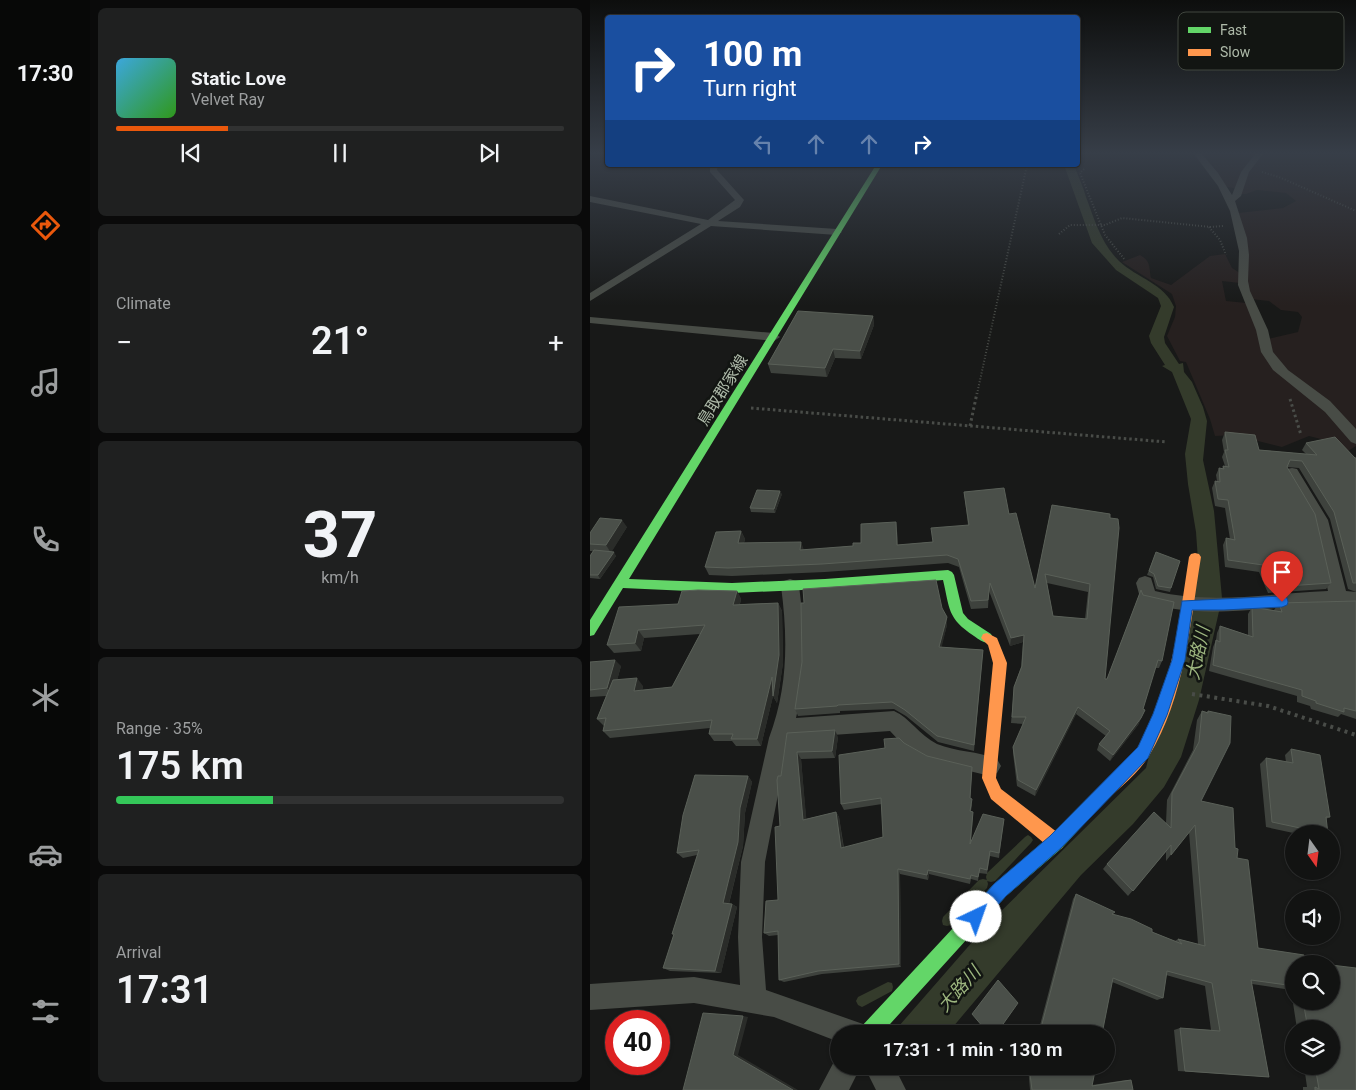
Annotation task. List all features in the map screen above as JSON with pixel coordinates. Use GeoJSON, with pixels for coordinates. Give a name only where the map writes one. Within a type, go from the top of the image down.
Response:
{"type":"FeatureCollection","features":[{"type":"Feature","properties":{"kind":"main road","name":"鳥取郡家線"},"geometry":{"type":"LineString","coordinates":[[590,631],[774,337],[854,205]]}},
{"type":"Feature","properties":{"kind":"main road"},"geometry":{"type":"LineString","coordinates":[[876,1025],[1000,890],[1056,842],[1143,752],[1160,715],[1178,660],[1195,557]]}},
{"type":"Feature","properties":{"kind":"main road"},"geometry":{"type":"LineString","coordinates":[[620,583],[732,588],[948,575],[957,615],[964,623],[993,642],[1000,663],[989,778],[996,794],[1056,842]]}},
{"type":"Feature","properties":{"kind":"street"},"geometry":{"type":"LineString","coordinates":[[620,205],[711,223],[837,232]]}},
{"type":"Feature","properties":{"kind":"street"},"geometry":{"type":"LineString","coordinates":[[590,298],[737,205]]}},
{"type":"Feature","properties":{"kind":"street"},"geometry":{"type":"LineString","coordinates":[[1232,205],[1242,232],[1244,249],[1242,281],[1246,296],[1261,328],[1266,349],[1272,361],[1286,375],[1320,399],[1341,419],[1356,439]]}},
{"type":"Feature","properties":{"kind":"street"},"geometry":{"type":"LineString","coordinates":[[590,320],[774,337]]}},
{"type":"Feature","properties":{"kind":"street"},"geometry":{"type":"LineString","coordinates":[[1145,583],[1147,596],[1187,605],[1347,599],[1320,520],[1292,472]]}},
{"type":"Feature","properties":{"kind":"street"},"geometry":{"type":"LineString","coordinates":[[754,1001],[750,937],[753,862],[779,738],[788,718],[797,654],[796,622],[790,586]]}},
{"type":"Feature","properties":{"kind":"street"},"geometry":{"type":"LineString","coordinates":[[783,729],[894,721],[912,741],[935,754],[990,766]]}},
{"type":"Feature","properties":{"kind":"street"},"geometry":{"type":"LineString","coordinates":[[590,997],[694,990],[774,1004],[830,1025]]}},
{"type":"Feature","properties":{"kind":"street"},"geometry":{"type":"LineString","coordinates":[[833,1090],[842,1075]]}},
{"type":"Feature","properties":{"kind":"street"},"geometry":{"type":"LineString","coordinates":[[883,1075],[892,1090]]}},
{"type":"Feature","properties":{"kind":"path"},"geometry":{"type":"LineString","coordinates":[[970,426],[1018,205]]}},
{"type":"Feature","properties":{"kind":"path"},"geometry":{"type":"LineString","coordinates":[[1092,205],[1105,235],[1125,260]]}},
{"type":"Feature","properties":{"kind":"path"},"geometry":{"type":"LineString","coordinates":[[1342,205],[1356,211]]}},
{"type":"Feature","properties":{"kind":"path"},"geometry":{"type":"LineString","coordinates":[[1060,234],[1070,225],[1100,225],[1122,218],[1220,227],[1236,217]]}},
{"type":"Feature","properties":{"kind":"path"},"geometry":{"type":"LineString","coordinates":[[1208,227],[1220,239],[1232,267],[1243,272]]}},
{"type":"Feature","properties":{"kind":"path"},"geometry":{"type":"LineString","coordinates":[[731,406],[1167,442]]}},
{"type":"Feature","properties":{"kind":"path"},"geometry":{"type":"LineString","coordinates":[[1170,688],[1203,696],[1268,706],[1356,735]]}},
{"type":"Feature","properties":{"kind":"shaded area"},"geometry":{"type":"Polygon","coordinates":[[[1289,205],[1356,205],[1356,434],[1314,392],[1275,359],[1268,339],[1298,332],[1302,317],[1298,312],[1281,310],[1269,301],[1251,299],[1249,296],[1238,213],[1283,208],[1289,205]]]}},
{"type":"Feature","properties":{"kind":"shaded area"},"geometry":{"type":"Polygon","coordinates":[[[1225,254],[1232,268],[1240,273],[1240,283],[1222,281],[1226,301],[1247,303],[1262,346],[1356,443],[1356,446],[1348,451],[1329,441],[1309,436],[1282,447],[1234,435],[1215,436],[1210,419],[1186,362],[1180,361],[1167,336],[1175,317],[1176,306],[1172,294],[1122,262],[1140,255],[1148,262],[1151,278],[1171,285],[1210,256],[1225,254]]]}},
{"type":"Feature","properties":{"kind":"water","name":"大路川"},"geometry":{"type":"Polygon","coordinates":[[[1078,205],[1089,205],[1099,231],[1119,261],[1164,292],[1170,299],[1174,307],[1164,337],[1165,343],[1179,364],[1183,363],[1184,372],[1192,382],[1207,421],[1203,460],[1214,511],[1222,598],[1199,700],[1181,757],[1164,787],[1133,824],[1081,875],[955,1025],[900,1025],[987,925],[1146,768],[1198,560],[1185,454],[1191,419],[1172,372],[1162,366],[1165,365],[1151,343],[1149,336],[1161,306],[1158,298],[1116,270],[1092,243],[1078,205]]]}},
{"type":"Feature","properties":{"kind":"building"},"geometry":{"type":"Polygon","coordinates":[[[798,311],[873,316],[860,351],[833,349],[825,368],[768,364],[798,311]]]}},
{"type":"Feature","properties":{"kind":"building"},"geometry":{"type":"Polygon","coordinates":[[[1225,432],[1255,435],[1259,450],[1317,455],[1306,443],[1335,437],[1356,458],[1356,583],[1353,583],[1334,512],[1302,461],[1290,460],[1287,467],[1315,514],[1331,583],[1272,587],[1263,565],[1228,560],[1226,538],[1235,540],[1228,500],[1218,499],[1215,481],[1220,482],[1219,468],[1224,469],[1223,466],[1229,467],[1225,450],[1228,450],[1225,432]]]}},
{"type":"Feature","properties":{"kind":"building"},"geometry":{"type":"Polygon","coordinates":[[[1004,488],[1009,514],[1016,513],[1035,588],[1052,505],[1110,514],[1110,518],[1118,519],[1119,528],[1105,679],[1107,679],[1141,590],[1143,595],[1174,602],[1162,661],[1158,660],[1143,709],[1145,710],[1141,718],[1113,755],[1099,744],[1110,731],[1078,707],[1036,790],[1018,780],[1013,747],[1026,717],[1012,717],[1014,687],[1022,666],[1024,635],[1011,638],[990,583],[988,600],[971,601],[958,559],[947,555],[822,564],[728,568],[705,567],[716,532],[741,531],[738,543],[801,542],[800,550],[853,546],[853,543],[861,543],[861,524],[896,522],[897,545],[933,542],[931,528],[969,525],[964,492],[1004,488]],[[1045,574],[1053,616],[1087,619],[1090,584],[1045,574]]]}},
{"type":"Feature","properties":{"kind":"building"},"geometry":{"type":"Polygon","coordinates":[[[757,490],[780,491],[774,509],[750,508],[757,490]]]}},
{"type":"Feature","properties":{"kind":"building"},"geometry":{"type":"Polygon","coordinates":[[[600,518],[622,520],[606,545],[590,544],[590,533],[600,518]]]}},
{"type":"Feature","properties":{"kind":"building"},"geometry":{"type":"Polygon","coordinates":[[[594,550],[614,552],[598,575],[590,575],[590,556],[594,550]]]}},
{"type":"Feature","properties":{"kind":"building"},"geometry":{"type":"Polygon","coordinates":[[[1156,552],[1180,561],[1171,588],[1158,586],[1154,574],[1149,571],[1156,552]]]}},
{"type":"Feature","properties":{"kind":"building"},"geometry":{"type":"Polygon","coordinates":[[[936,580],[942,608],[947,617],[939,647],[983,650],[974,745],[937,736],[892,702],[795,709],[802,662],[801,603],[804,603],[803,589],[936,580]]]}},
{"type":"Feature","properties":{"kind":"building"},"geometry":{"type":"Polygon","coordinates":[[[682,591],[737,591],[733,605],[778,603],[779,655],[773,696],[772,677],[757,739],[731,739],[733,734],[709,734],[712,720],[603,731],[606,718],[597,719],[613,680],[637,678],[634,691],[672,687],[705,625],[638,630],[635,643],[607,645],[619,607],[678,604],[682,591]]]}},
{"type":"Feature","properties":{"kind":"building"},"geometry":{"type":"Polygon","coordinates":[[[1356,601],[1356,711],[1344,708],[1344,712],[1316,703],[1316,701],[1302,696],[1302,690],[1213,665],[1216,640],[1220,642],[1220,626],[1253,637],[1252,607],[1282,612],[1279,603],[1356,601]]]}},
{"type":"Feature","properties":{"kind":"building"},"geometry":{"type":"Polygon","coordinates":[[[615,660],[607,688],[590,690],[590,662],[615,660]]]}},
{"type":"Feature","properties":{"kind":"building"},"geometry":{"type":"Polygon","coordinates":[[[1202,711],[1231,716],[1230,743],[1201,801],[1233,808],[1235,848],[1238,849],[1237,858],[1248,860],[1258,948],[1304,955],[1285,955],[1285,985],[1251,980],[1269,1077],[1185,1071],[1180,1028],[1220,1031],[1212,983],[1167,971],[1163,998],[1113,978],[1104,1025],[1042,1025],[1076,894],[1115,912],[1112,914],[1131,919],[1152,929],[1152,932],[1182,944],[1178,939],[1205,946],[1195,825],[1171,855],[1171,845],[1133,891],[1107,864],[1154,812],[1171,828],[1172,793],[1199,742],[1202,711]]]}},
{"type":"Feature","properties":{"kind":"building"},"geometry":{"type":"Polygon","coordinates":[[[835,730],[832,751],[797,752],[803,820],[836,812],[841,848],[883,837],[881,798],[841,804],[839,755],[885,748],[884,739],[899,738],[904,743],[927,756],[972,767],[970,811],[973,812],[970,844],[983,814],[1004,819],[999,853],[990,851],[987,870],[980,868],[978,877],[971,875],[970,879],[928,870],[927,875],[898,869],[899,964],[818,971],[779,980],[778,931],[764,933],[766,901],[778,900],[775,827],[780,826],[777,780],[778,776],[781,776],[787,733],[835,730]]]}},
{"type":"Feature","properties":{"kind":"building"},"geometry":{"type":"Polygon","coordinates":[[[1291,749],[1320,755],[1330,817],[1326,817],[1327,825],[1286,825],[1272,822],[1266,758],[1293,763],[1291,749]]]}},
{"type":"Feature","properties":{"kind":"building"},"geometry":{"type":"Polygon","coordinates":[[[695,775],[748,776],[740,808],[738,842],[723,903],[732,904],[715,971],[663,968],[699,850],[677,853],[683,815],[695,775]]]}},
{"type":"Feature","properties":{"kind":"building"},"geometry":{"type":"Polygon","coordinates":[[[1340,966],[1356,968],[1356,1090],[1315,1090],[1315,1087],[1319,1089],[1317,1075],[1340,1075],[1340,1020],[1306,1020],[1305,1010],[1340,1010],[1340,966]]]}},
{"type":"Feature","properties":{"kind":"building"},"geometry":{"type":"Polygon","coordinates":[[[998,980],[1018,1003],[1002,1025],[981,1025],[972,1014],[998,980]]]}},
{"type":"Feature","properties":{"kind":"building"},"geometry":{"type":"Polygon","coordinates":[[[703,1013],[743,1016],[733,1055],[793,1090],[683,1090],[703,1013]]]}},
{"type":"Feature","properties":{"kind":"building"},"geometry":{"type":"Polygon","coordinates":[[[1030,1075],[1094,1075],[1092,1086],[1131,1080],[1133,1090],[1032,1090],[1030,1075]]]}},
{"type":"Feature","properties":{"kind":"waterway"},"geometry":{"type":"LineString","coordinates":[[991,877],[1028,840]]}},
{"type":"Feature","properties":{"kind":"waterway"},"geometry":{"type":"LineString","coordinates":[[947,921],[983,884]]}},
{"type":"Feature","properties":{"kind":"waterway"},"geometry":{"type":"LineString","coordinates":[[862,1001],[888,987]]}},
{"type":"Feature","properties":{"kind":"traffic: fast"},"geometry":{"type":"LineString","coordinates":[[590,631],[854,205]]}},
{"type":"Feature","properties":{"kind":"traffic: fast"},"geometry":{"type":"LineString","coordinates":[[620,583],[732,588],[825,584],[948,575],[957,615],[964,623],[987,638]]}},
{"type":"Feature","properties":{"kind":"traffic: fast"},"geometry":{"type":"LineString","coordinates":[[876,1025],[1000,890],[1056,842],[1096,800]]}},
{"type":"Feature","properties":{"kind":"traffic: slow"},"geometry":{"type":"LineString","coordinates":[[1096,800],[1140,757],[1156,729],[1165,706],[1178,657],[1195,557]]}},
{"type":"Feature","properties":{"kind":"traffic: slow"},"geometry":{"type":"LineString","coordinates":[[987,638],[993,642],[1000,663],[989,778],[996,794],[1056,842]]}},
{"type":"Feature","properties":{"kind":"route"},"geometry":{"type":"LineString","coordinates":[[976,917],[1000,890],[1056,842],[1143,752],[1170,688],[1178,660],[1187,605],[1282,602]]}}]}
